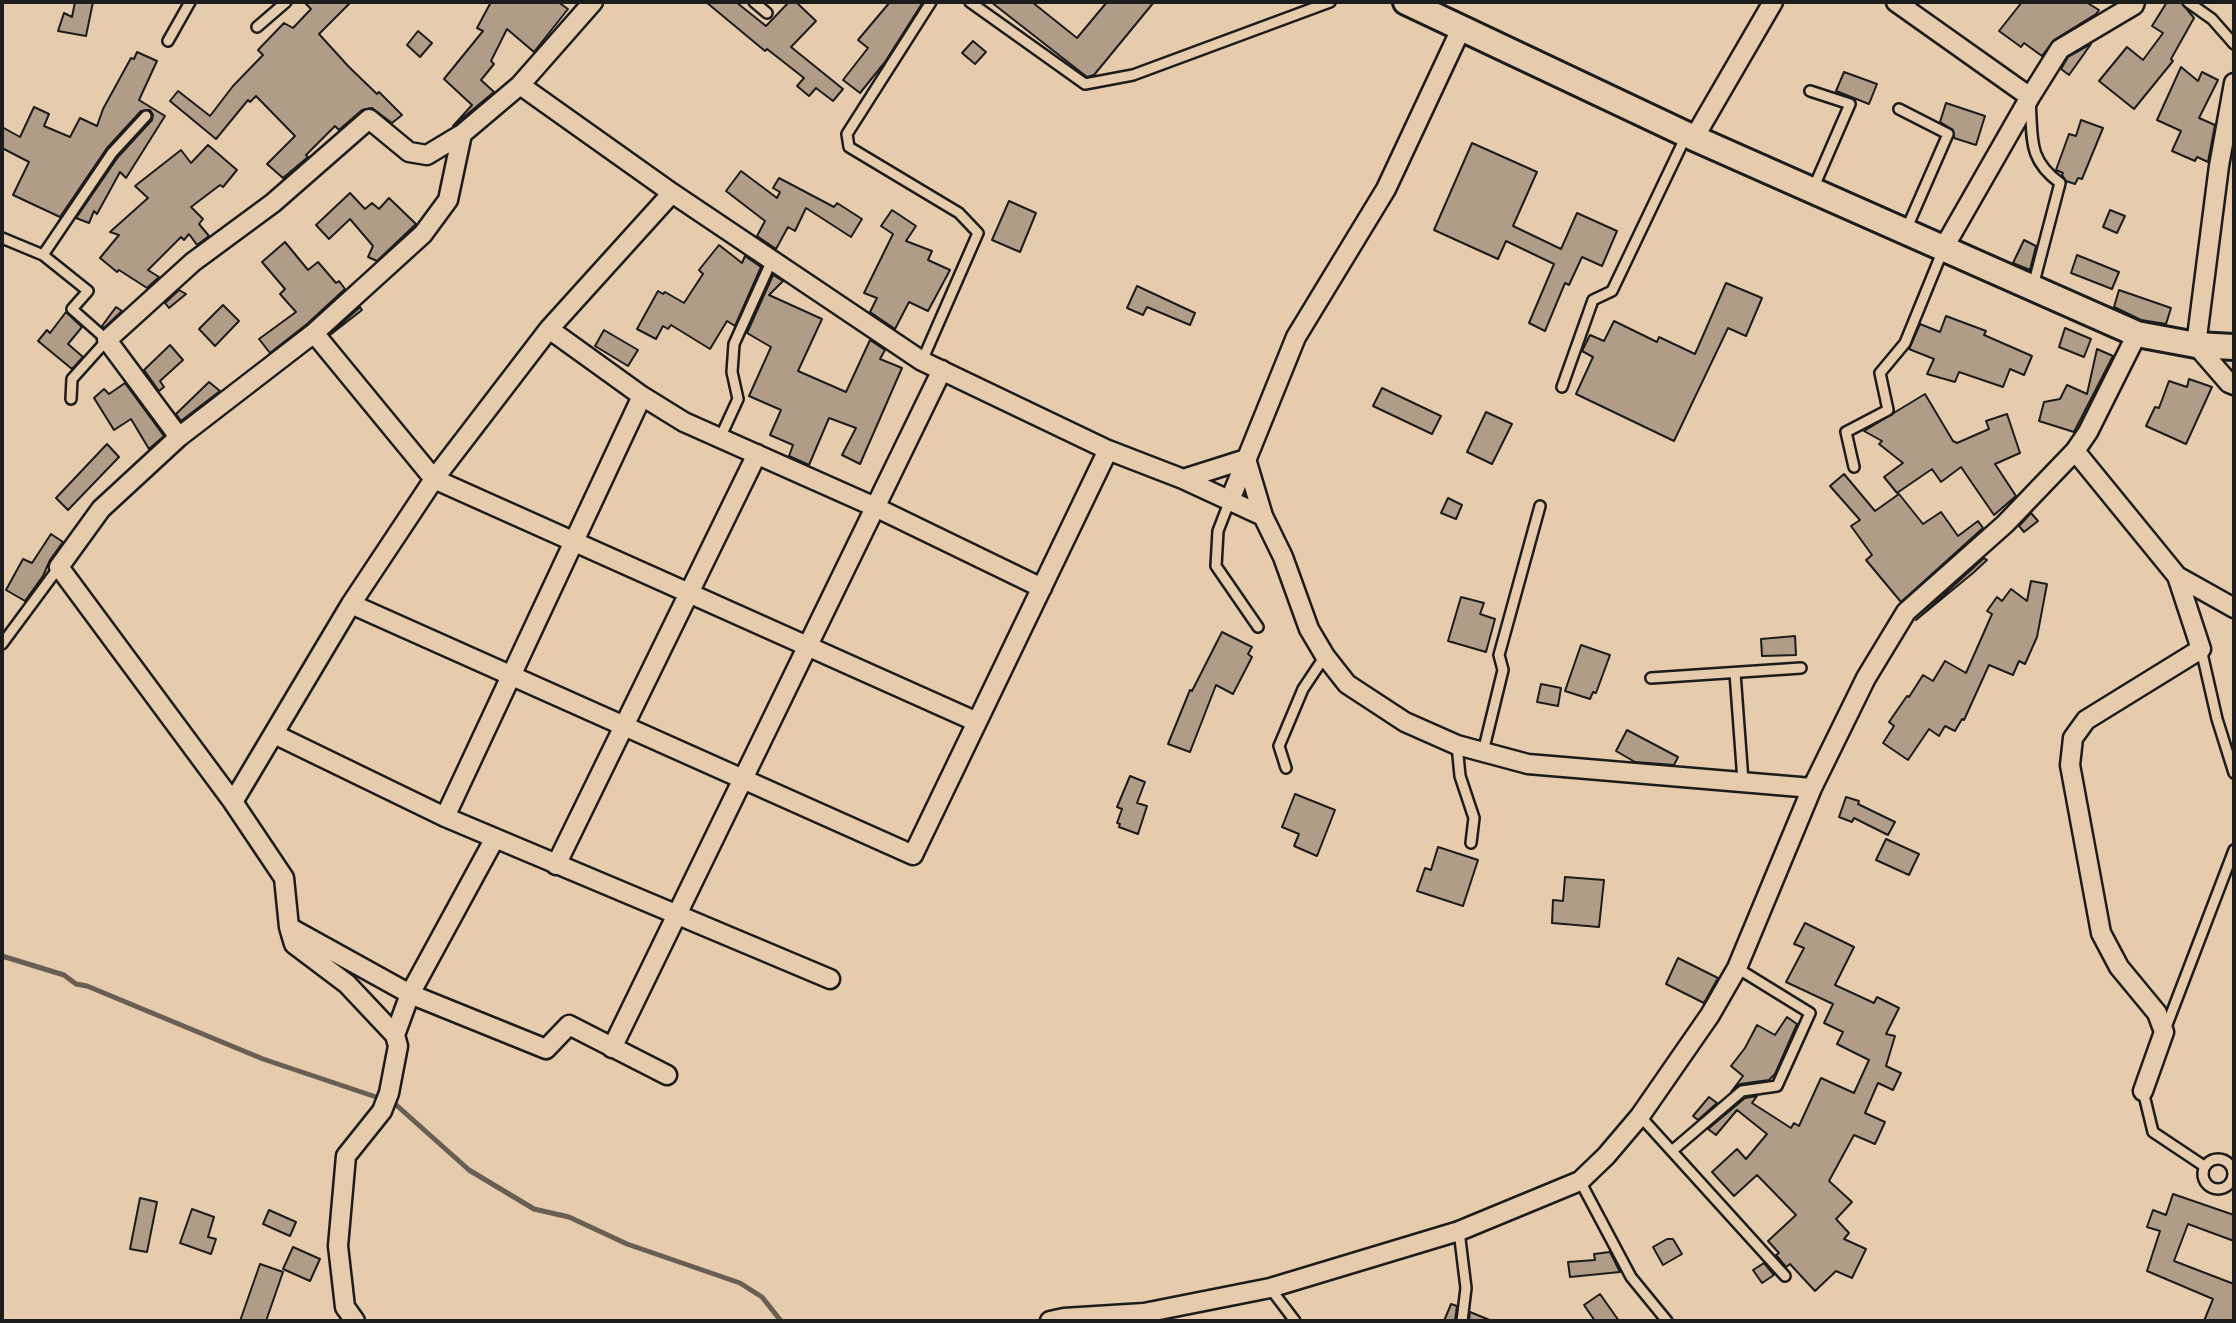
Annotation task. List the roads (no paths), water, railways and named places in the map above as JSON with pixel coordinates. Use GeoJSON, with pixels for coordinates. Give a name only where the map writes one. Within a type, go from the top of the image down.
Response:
{"type":"FeatureCollection","features":[{"type":"Feature","properties":{"kind":"main road"},"geometry":{"type":"LineString","coordinates":[[1406,2],[1690,136],[2137,334],[2196,345],[2234,347]]}},
{"type":"Feature","properties":{"kind":"street"},"geometry":{"type":"LineString","coordinates":[[178,437],[107,340],[193,262],[273,203],[369,119],[409,152],[427,155],[463,134],[520,85],[593,2]]}},
{"type":"Feature","properties":{"kind":"street"},"geometry":{"type":"LineString","coordinates":[[1690,136],[1773,2]]}},
{"type":"Feature","properties":{"kind":"street"},"geometry":{"type":"LineString","coordinates":[[1896,2],[2030,97]]}},
{"type":"Feature","properties":{"kind":"street"},"geometry":{"type":"LineString","coordinates":[[1943,248],[2060,49],[2132,3]]}},
{"type":"Feature","properties":{"kind":"street"},"geometry":{"type":"LineString","coordinates":[[1230,500],[1296,337],[1386,190],[1461,29]]}},
{"type":"Feature","properties":{"kind":"street"},"geometry":{"type":"LineString","coordinates":[[2234,83],[2227,166],[2196,345],[2229,383],[2234,385]]}},
{"type":"Feature","properties":{"kind":"street"},"geometry":{"type":"LineString","coordinates":[[520,85],[672,193],[922,361],[1108,450],[1263,516]]}},
{"type":"Feature","properties":{"kind":"street"},"geometry":{"type":"LineString","coordinates":[[355,1321],[345,1307],[338,1246],[346,1156],[382,1111],[389,1093],[398,1046],[395,1035],[347,984],[295,944],[289,927],[284,878],[233,802],[59,567],[101,509],[178,437],[314,333],[423,234],[448,200],[463,134]]}},
{"type":"Feature","properties":{"kind":"street"},"geometry":{"type":"LineString","coordinates":[[233,802],[351,604],[435,479],[550,329],[672,193]]}},
{"type":"Feature","properties":{"kind":"street"},"geometry":{"type":"LineString","coordinates":[[550,329],[642,396],[684,422],[875,507],[1042,587]]}},
{"type":"Feature","properties":{"kind":"street"},"geometry":{"type":"LineString","coordinates":[[314,333],[435,479],[977,722]]}},
{"type":"Feature","properties":{"kind":"street"},"geometry":{"type":"LineString","coordinates":[[1050,1321],[1064,1318],[1143,1317],[1270,1288],[1459,1231],[1580,1181],[1606,1156],[1640,1116],[1710,1015],[1737,968],[1812,788],[1866,678],[1906,612],[2006,524],[2075,452],[2088,432],[2137,334]]}},
{"type":"Feature","properties":{"kind":"street"},"geometry":{"type":"LineString","coordinates":[[612,1048],[942,370]]}},
{"type":"Feature","properties":{"kind":"street"},"geometry":{"type":"LineString","coordinates":[[445,817],[642,396]]}},
{"type":"Feature","properties":{"kind":"street"},"geometry":{"type":"LineString","coordinates":[[351,604],[913,855],[1108,450]]}},
{"type":"Feature","properties":{"kind":"street"},"geometry":{"type":"LineString","coordinates":[[2075,452],[2178,576],[2234,608]]}},
{"type":"Feature","properties":{"kind":"street"},"geometry":{"type":"LineString","coordinates":[[556,865],[757,454]]}},
{"type":"Feature","properties":{"kind":"street"},"geometry":{"type":"LineString","coordinates":[[1183,480],[1246,459]]}},
{"type":"Feature","properties":{"kind":"street"},"geometry":{"type":"LineString","coordinates":[[1246,459],[1263,516],[1283,556],[1308,629],[1347,684],[1405,722],[1457,746],[1528,764],[1812,788]]}},
{"type":"Feature","properties":{"kind":"street"},"geometry":{"type":"LineString","coordinates":[[2143,1091],[2164,1032],[2157,1013],[2119,967],[2101,933],[2070,765],[2073,738],[2086,720],[2201,649],[2178,576]]}},
{"type":"Feature","properties":{"kind":"street"},"geometry":{"type":"LineString","coordinates":[[274,734],[445,817],[830,979]]}},
{"type":"Feature","properties":{"kind":"street"},"geometry":{"type":"LineString","coordinates":[[395,1035],[410,994],[495,838]]}},
{"type":"Feature","properties":{"kind":"street"},"geometry":{"type":"LineString","coordinates":[[289,927],[410,994],[546,1049],[569,1025],[667,1075]]}},
{"type":"Feature","properties":{"kind":"lane"},"geometry":{"type":"LineString","coordinates":[[168,41],[190,2]]}},
{"type":"Feature","properties":{"kind":"lane"},"geometry":{"type":"LineString","coordinates":[[257,27],[286,2]]}},
{"type":"Feature","properties":{"kind":"lane"},"geometry":{"type":"LineString","coordinates":[[754,2],[767,13]]}},
{"type":"Feature","properties":{"kind":"lane"},"geometry":{"type":"LineString","coordinates":[[922,361],[978,233],[959,212],[849,147],[846,134],[932,2]]}},
{"type":"Feature","properties":{"kind":"lane"},"geometry":{"type":"LineString","coordinates":[[970,2],[1085,84],[1133,75],[1330,2]]}},
{"type":"Feature","properties":{"kind":"lane"},"geometry":{"type":"LineString","coordinates":[[2188,2],[2212,19],[2234,44]]}},
{"type":"Feature","properties":{"kind":"lane"},"geometry":{"type":"LineString","coordinates":[[1811,91],[1850,104],[1812,191]]}},
{"type":"Feature","properties":{"kind":"lane"},"geometry":{"type":"LineString","coordinates":[[2030,97],[2034,151],[2044,171],[2060,183],[2032,288]]}},
{"type":"Feature","properties":{"kind":"lane"},"geometry":{"type":"LineString","coordinates":[[1899,109],[1948,134],[1906,232]]}},
{"type":"Feature","properties":{"kind":"lane"},"geometry":{"type":"LineString","coordinates":[[43,255],[112,153],[145,116]]}},
{"type":"Feature","properties":{"kind":"lane"},"geometry":{"type":"LineString","coordinates":[[1562,387],[1593,300],[1612,291],[1690,136]]}},
{"type":"Feature","properties":{"kind":"lane"},"geometry":{"type":"LineString","coordinates":[[2,238],[43,255],[88,291],[72,309],[107,340],[72,379],[71,399]]}},
{"type":"Feature","properties":{"kind":"lane"},"geometry":{"type":"LineString","coordinates":[[1854,467],[1846,432],[1888,410],[1880,373],[1905,343],[1943,248]]}},
{"type":"Feature","properties":{"kind":"lane"},"geometry":{"type":"LineString","coordinates":[[720,438],[738,398],[732,372],[734,344],[772,260]]}},
{"type":"Feature","properties":{"kind":"lane"},"geometry":{"type":"LineString","coordinates":[[1230,500],[1218,531],[1216,566],[1258,627]]}},
{"type":"Feature","properties":{"kind":"lane"},"geometry":{"type":"LineString","coordinates":[[1483,752],[1503,670],[1499,655],[1540,506]]}},
{"type":"Feature","properties":{"kind":"lane"},"geometry":{"type":"LineString","coordinates":[[2,644],[59,567]]}},
{"type":"Feature","properties":{"kind":"lane"},"geometry":{"type":"LineString","coordinates":[[2201,649],[2217,719],[2234,773]]}},
{"type":"Feature","properties":{"kind":"lane"},"geometry":{"type":"LineString","coordinates":[[1286,768],[1279,746],[1303,689],[1325,656]]}},
{"type":"Feature","properties":{"kind":"lane"},"geometry":{"type":"LineString","coordinates":[[1651,678],[1801,668]]}},
{"type":"Feature","properties":{"kind":"lane"},"geometry":{"type":"LineString","coordinates":[[1735,673],[1743,781]]}},
{"type":"Feature","properties":{"kind":"lane"},"geometry":{"type":"LineString","coordinates":[[1457,746],[1460,776],[1475,818],[1471,843]]}},
{"type":"Feature","properties":{"kind":"lane"},"geometry":{"type":"LineString","coordinates":[[2164,1032],[2234,850]]}},
{"type":"Feature","properties":{"kind":"lane"},"geometry":{"type":"LineString","coordinates":[[1673,1150],[1742,1091],[1777,1086],[1810,1013],[1737,968]]}},
{"type":"Feature","properties":{"kind":"lane"},"geometry":{"type":"LineString","coordinates":[[2143,1091],[2153,1132],[2204,1166]]}},
{"type":"Feature","properties":{"kind":"lane"},"geometry":{"type":"LineString","coordinates":[[1640,1116],[1786,1276]]}},
{"type":"Feature","properties":{"kind":"lane"},"geometry":{"type":"LineString","coordinates":[[1580,1181],[1631,1277],[1667,1321]]}},
{"type":"Feature","properties":{"kind":"lane"},"geometry":{"type":"LineString","coordinates":[[1459,1231],[1466,1288],[1462,1321]]}},
{"type":"Feature","properties":{"kind":"lane"},"geometry":{"type":"LineString","coordinates":[[1270,1288],[1295,1321]]}},
{"type":"Feature","properties":{"kind":"waterway"},"geometry":{"type":"LineString","coordinates":[[2,956],[64,975],[76,984],[87,986],[263,1059],[394,1103],[469,1170],[534,1209],[569,1217],[627,1244],[740,1283],[762,1297],[781,1321]]}}]}
